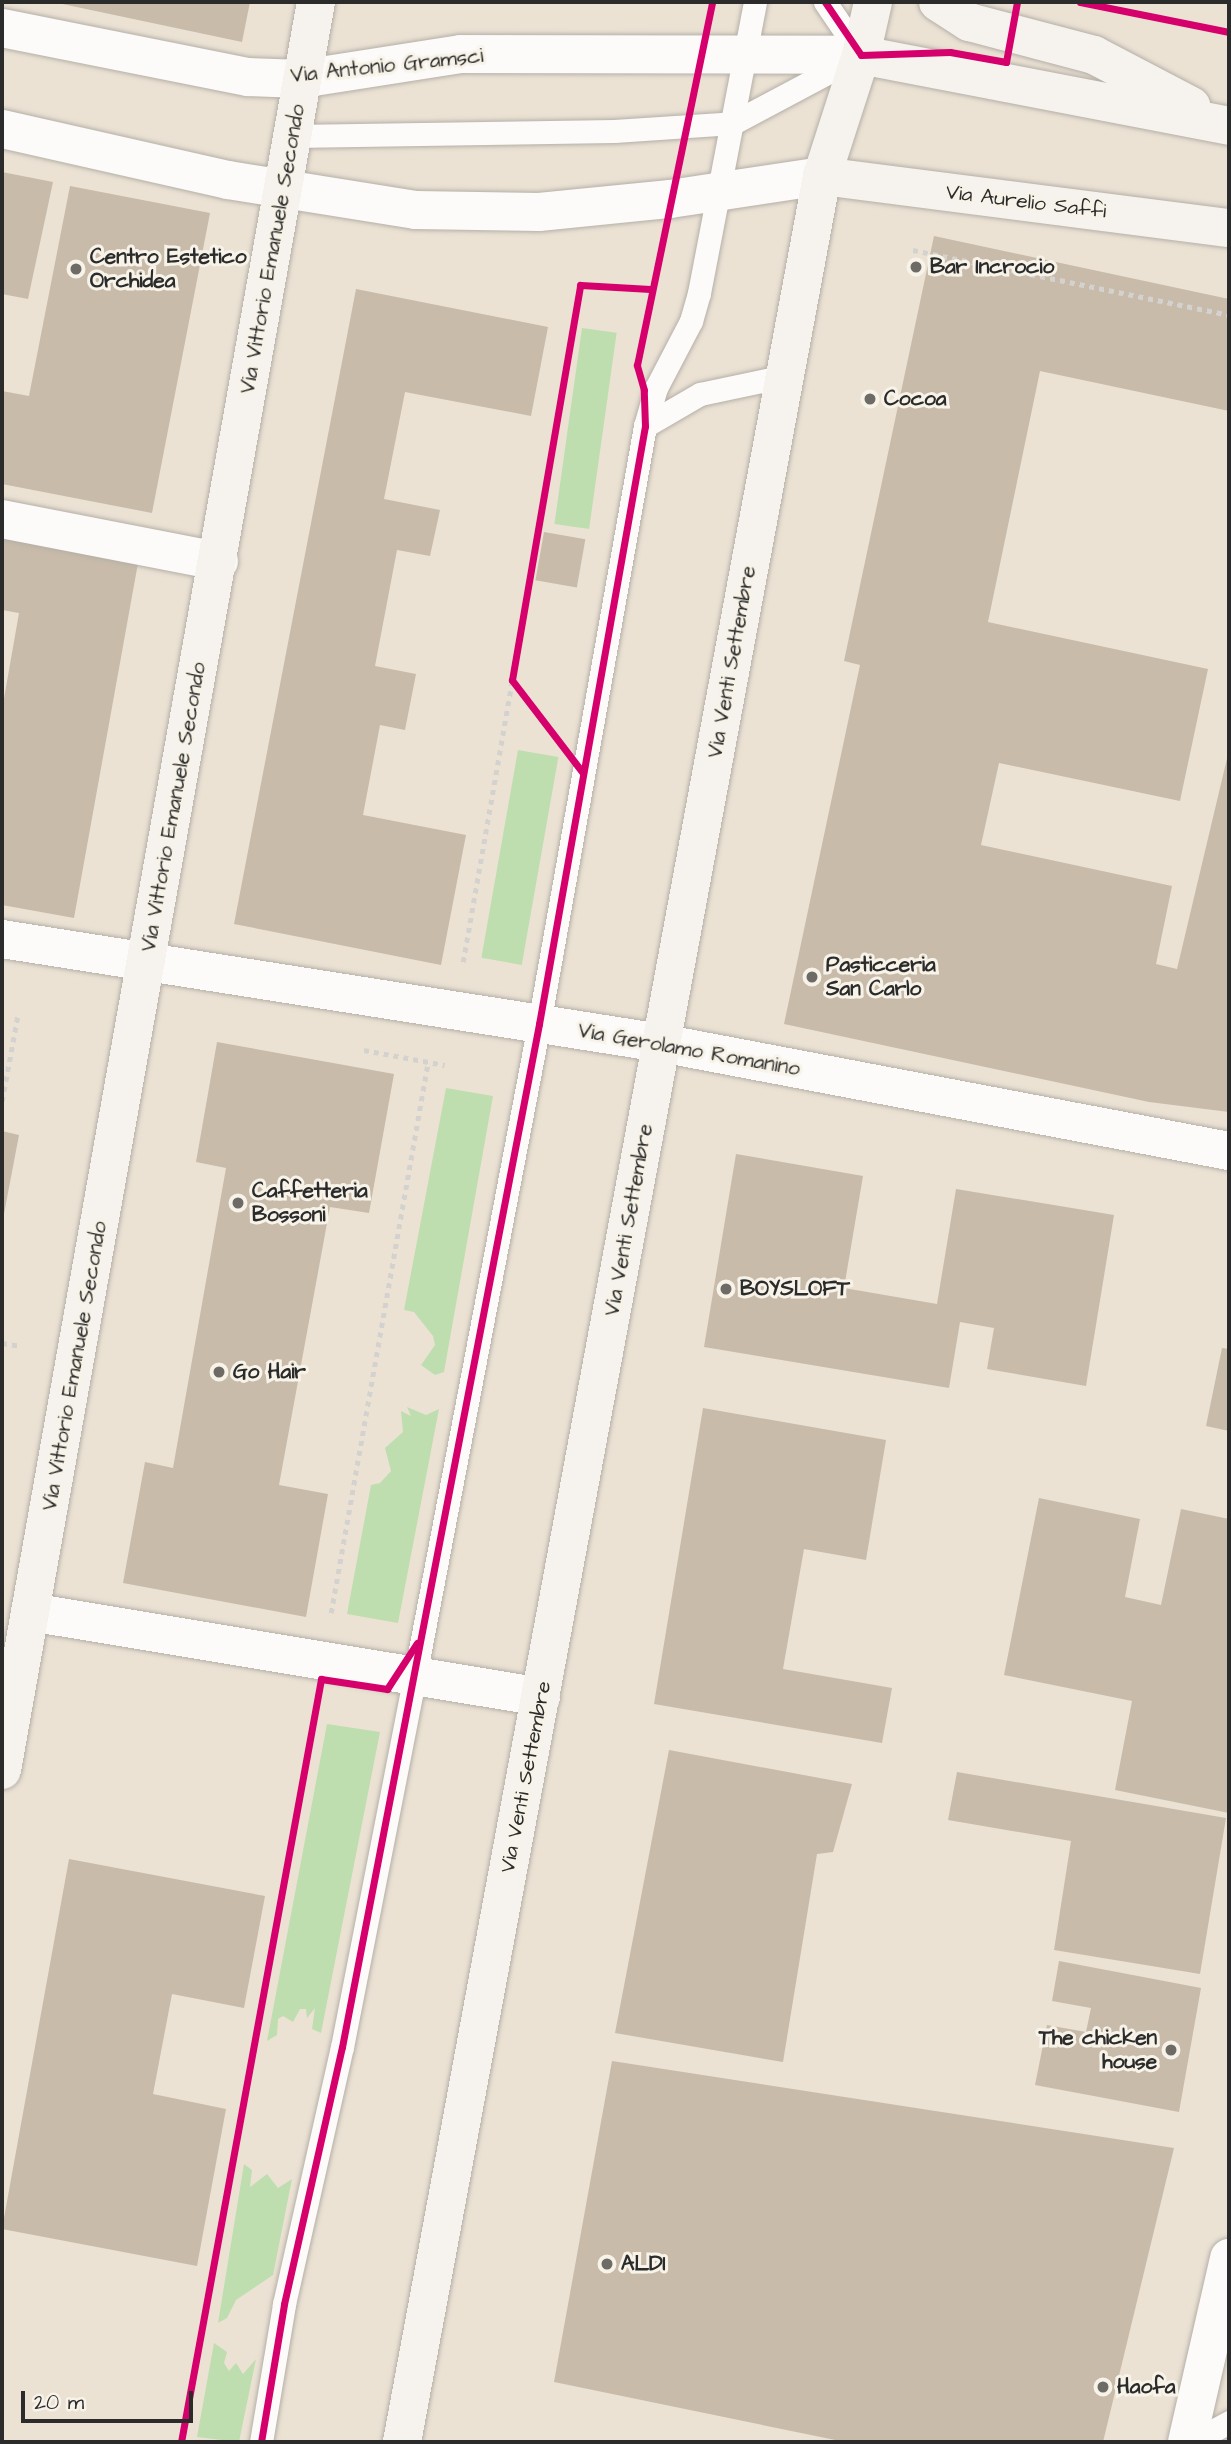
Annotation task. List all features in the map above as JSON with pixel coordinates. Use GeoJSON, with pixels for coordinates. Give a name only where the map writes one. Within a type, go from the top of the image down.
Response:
{"type":"FeatureCollection","features":[{"type":"Feature","properties":{"kind":"main road","name":"Via Vittorio Emanuele Secondo"},"geometry":{"type":"LineString","coordinates":[[2,1770],[219,561],[316,2]]}},
{"type":"Feature","properties":{"kind":"main road","name":"Via Venti Settembre"},"geometry":{"type":"LineString","coordinates":[[402,2442],[822,176],[861,55],[873,2]]}},
{"type":"Feature","properties":{"kind":"main road"},"geometry":{"type":"LineString","coordinates":[[938,2],[969,22],[1094,55],[1228,126]]}},
{"type":"Feature","properties":{"kind":"main road"},"geometry":{"type":"LineString","coordinates":[[861,55],[1228,126]]}},
{"type":"Feature","properties":{"kind":"main road","name":"Via Aurelio Saffi"},"geometry":{"type":"LineString","coordinates":[[822,176],[1229,228]]}},
{"type":"Feature","properties":{"kind":"street","name":"Via Antonio Gramsci"},"geometry":{"type":"LineString","coordinates":[[2,28],[248,77],[301,79],[461,54],[861,55]]}},
{"type":"Feature","properties":{"kind":"street"},"geometry":{"type":"LineString","coordinates":[[2,129],[284,190],[416,210],[539,212],[822,176]]}},
{"type":"Feature","properties":{"kind":"street"},"geometry":{"type":"LineString","coordinates":[[2,519],[219,561]]}},
{"type":"Feature","properties":{"kind":"street","name":"Via Gerolamo Romanino"},"geometry":{"type":"LineString","coordinates":[[2,939],[662,1043],[1229,1151]]}},
{"type":"Feature","properties":{"kind":"street"},"geometry":{"type":"LineString","coordinates":[[30,1612],[541,1697]]}},
{"type":"Feature","properties":{"kind":"street"},"geometry":{"type":"LineString","coordinates":[[1190,2442],[1229,2258]]}},
{"type":"Feature","properties":{"kind":"lane"},"geometry":{"type":"LineString","coordinates":[[261,2442],[284,2304],[342,2047],[415,1676],[539,1024],[645,426],[656,388],[691,321],[720,189],[755,2]]}},
{"type":"Feature","properties":{"kind":"lane"},"geometry":{"type":"LineString","coordinates":[[293,135],[614,131],[733,123],[861,55],[825,2]]}},
{"type":"Feature","properties":{"kind":"lane"},"geometry":{"type":"LineString","coordinates":[[645,426],[700,394],[785,376]]}},
{"type":"Feature","properties":{"kind":"lane"},"geometry":{"type":"LineString","coordinates":[[1190,2442],[1229,2422]]}},
{"type":"Feature","properties":{"kind":"path"},"geometry":{"type":"LineString","coordinates":[[913,250],[1229,315]]}},
{"type":"Feature","properties":{"kind":"path"},"geometry":{"type":"LineString","coordinates":[[462,967],[515,667]]}},
{"type":"Feature","properties":{"kind":"path"},"geometry":{"type":"LineString","coordinates":[[512,680],[520,691]]}},
{"type":"Feature","properties":{"kind":"path"},"geometry":{"type":"LineString","coordinates":[[2,1101],[18,1014]]}},
{"type":"Feature","properties":{"kind":"path"},"geometry":{"type":"LineString","coordinates":[[342,1620],[330,1618],[428,1062]]}},
{"type":"Feature","properties":{"kind":"path"},"geometry":{"type":"LineString","coordinates":[[2,1343],[20,1346]]}},
{"type":"Feature","properties":{"kind":"green space"},"geometry":{"type":"Polygon","coordinates":[[[582,328],[617,333],[589,529],[554,524],[582,328]]]}},
{"type":"Feature","properties":{"kind":"green space"},"geometry":{"type":"Polygon","coordinates":[[[518,750],[558,757],[522,965],[481,958],[518,750]]]}},
{"type":"Feature","properties":{"kind":"green space"},"geometry":{"type":"Polygon","coordinates":[[[446,1088],[493,1096],[444,1372],[435,1375],[421,1365],[435,1345],[433,1336],[414,1312],[404,1310],[446,1088]]]}},
{"type":"Feature","properties":{"kind":"green space"},"geometry":{"type":"Polygon","coordinates":[[[407,1407],[426,1415],[439,1409],[398,1623],[347,1614],[371,1485],[380,1483],[391,1471],[385,1448],[403,1432],[401,1411],[411,1416],[407,1407]]]}},
{"type":"Feature","properties":{"kind":"green space"},"geometry":{"type":"Polygon","coordinates":[[[327,1724],[380,1732],[321,2033],[312,2029],[315,2008],[307,2018],[306,2009],[300,2009],[293,2022],[283,2016],[278,2019],[277,2035],[267,2041],[327,1724]]]}},
{"type":"Feature","properties":{"kind":"green space"},"geometry":{"type":"Polygon","coordinates":[[[244,2164],[252,2170],[250,2187],[267,2174],[278,2188],[292,2179],[273,2275],[236,2300],[227,2318],[218,2323],[244,2164]]]}},
{"type":"Feature","properties":{"kind":"green space"},"geometry":{"type":"Polygon","coordinates":[[[214,2343],[227,2352],[224,2363],[229,2371],[236,2363],[243,2374],[256,2359],[239,2442],[197,2437],[214,2343]]]}},
{"type":"Feature","properties":{"kind":"building"},"geometry":{"type":"Polygon","coordinates":[[[53,2],[250,2],[242,42],[53,2]]]}},
{"type":"Feature","properties":{"kind":"building"},"geometry":{"type":"Polygon","coordinates":[[[2,172],[53,182],[28,299],[2,294],[2,172]]]}},
{"type":"Feature","properties":{"kind":"building"},"geometry":{"type":"Polygon","coordinates":[[[70,186],[210,213],[152,513],[2,484],[2,391],[29,396],[70,186]]]}},
{"type":"Feature","properties":{"kind":"building"},"geometry":{"type":"Polygon","coordinates":[[[934,236],[1229,299],[1229,411],[1040,371],[988,622],[1208,669],[1180,801],[999,763],[981,845],[1172,886],[1156,964],[1177,969],[1229,750],[1229,1112],[1149,1102],[784,1024],[860,665],[844,661],[934,236]]]}},
{"type":"Feature","properties":{"kind":"building"},"geometry":{"type":"Polygon","coordinates":[[[356,289],[548,327],[531,416],[405,392],[384,499],[440,510],[430,556],[397,550],[375,666],[416,674],[405,730],[380,725],[363,815],[466,835],[441,965],[234,924],[356,289]]]}},
{"type":"Feature","properties":{"kind":"building"},"geometry":{"type":"Polygon","coordinates":[[[544,532],[585,539],[577,588],[535,580],[544,532]]]}},
{"type":"Feature","properties":{"kind":"building"},"geometry":{"type":"Polygon","coordinates":[[[2,538],[138,563],[74,918],[2,905],[2,710],[19,613],[2,610],[2,538]]]}},
{"type":"Feature","properties":{"kind":"building"},"geometry":{"type":"Polygon","coordinates":[[[217,1042],[394,1074],[369,1213],[330,1207],[279,1485],[328,1494],[306,1617],[123,1583],[145,1462],[173,1468],[226,1168],[196,1162],[217,1042]]]}},
{"type":"Feature","properties":{"kind":"building"},"geometry":{"type":"Polygon","coordinates":[[[2,1131],[19,1135],[3,1219],[2,1219],[2,1131]]]}},
{"type":"Feature","properties":{"kind":"building"},"geometry":{"type":"Polygon","coordinates":[[[736,1154],[863,1176],[844,1288],[937,1304],[956,1189],[1114,1215],[1086,1386],[987,1369],[994,1328],[960,1322],[949,1388],[704,1347],[736,1154]]]}},
{"type":"Feature","properties":{"kind":"building"},"geometry":{"type":"Polygon","coordinates":[[[1222,1348],[1229,1349],[1229,1431],[1206,1426],[1222,1348]]]}},
{"type":"Feature","properties":{"kind":"building"},"geometry":{"type":"Polygon","coordinates":[[[703,1408],[886,1440],[866,1560],[804,1549],[783,1669],[892,1688],[882,1743],[654,1704],[703,1408]]]}},
{"type":"Feature","properties":{"kind":"building"},"geometry":{"type":"Polygon","coordinates":[[[1039,1498],[1140,1519],[1125,1597],[1161,1605],[1181,1509],[1229,1519],[1229,1813],[1115,1790],[1132,1701],[1004,1675],[1039,1498]]]}},
{"type":"Feature","properties":{"kind":"building"},"geometry":{"type":"Polygon","coordinates":[[[669,1750],[852,1784],[833,1852],[817,1854],[783,2062],[615,2033],[669,1750]]]}},
{"type":"Feature","properties":{"kind":"building"},"geometry":{"type":"Polygon","coordinates":[[[957,1772],[1226,1818],[1200,1974],[1054,1950],[1071,1841],[948,1820],[957,1772]]]}},
{"type":"Feature","properties":{"kind":"building"},"geometry":{"type":"Polygon","coordinates":[[[69,1859],[265,1896],[244,2008],[172,1994],[153,2094],[226,2109],[197,2266],[2,2229],[69,1859]]]}},
{"type":"Feature","properties":{"kind":"building"},"geometry":{"type":"Polygon","coordinates":[[[1059,1961],[1201,1988],[1179,2112],[1035,2085],[1047,2025],[1086,2032],[1091,2008],[1052,2001],[1059,1961]]]}},
{"type":"Feature","properties":{"kind":"building"},"geometry":{"type":"Polygon","coordinates":[[[612,2061],[1174,2148],[1103,2442],[845,2442],[554,2382],[612,2061]]]}},
{"type":"Feature","properties":{"kind":"cycle path"},"geometry":{"type":"LineString","coordinates":[[261,2442],[284,2304],[342,2047],[539,1024],[645,426],[644,390],[637,365],[712,2]]}},
{"type":"Feature","properties":{"kind":"cycle path"},"geometry":{"type":"LineString","coordinates":[[825,2],[861,55],[950,52],[1006,62],[1017,2]]}},
{"type":"Feature","properties":{"kind":"cycle path"},"geometry":{"type":"LineString","coordinates":[[1080,2],[1229,32]]}},
{"type":"Feature","properties":{"kind":"cycle path"},"geometry":{"type":"LineString","coordinates":[[583,773],[512,680],[580,285],[651,289]]}},
{"type":"Feature","properties":{"kind":"cycle path"},"geometry":{"type":"LineString","coordinates":[[181,2442],[321,1679],[387,1689],[417,1643]]}},
{"type":"Feature","properties":{"kind":"place","name":"Bar Incrocio"},"geometry":{"type":"Point","coordinates":[916,267]}},
{"type":"Feature","properties":{"kind":"place","name":"Centro Estetico Orchidea"},"geometry":{"type":"Point","coordinates":[76,269]}},
{"type":"Feature","properties":{"kind":"place","name":"Cocoa"},"geometry":{"type":"Point","coordinates":[870,399]}},
{"type":"Feature","properties":{"kind":"place","name":"Pasticceria San Carlo"},"geometry":{"type":"Point","coordinates":[812,977]}},
{"type":"Feature","properties":{"kind":"place","name":"Caffetteria Bossoni"},"geometry":{"type":"Point","coordinates":[238,1203]}},
{"type":"Feature","properties":{"kind":"place","name":"BOYSLOFT"},"geometry":{"type":"Point","coordinates":[726,1289]}},
{"type":"Feature","properties":{"kind":"place","name":"Go Hair"},"geometry":{"type":"Point","coordinates":[219,1372]}},
{"type":"Feature","properties":{"kind":"place","name":"The chicken house"},"geometry":{"type":"Point","coordinates":[1171,2050]}},
{"type":"Feature","properties":{"kind":"place","name":"ALDI"},"geometry":{"type":"Point","coordinates":[607,2264]}},
{"type":"Feature","properties":{"kind":"place","name":"Haofa"},"geometry":{"type":"Point","coordinates":[1103,2387]}}]}
